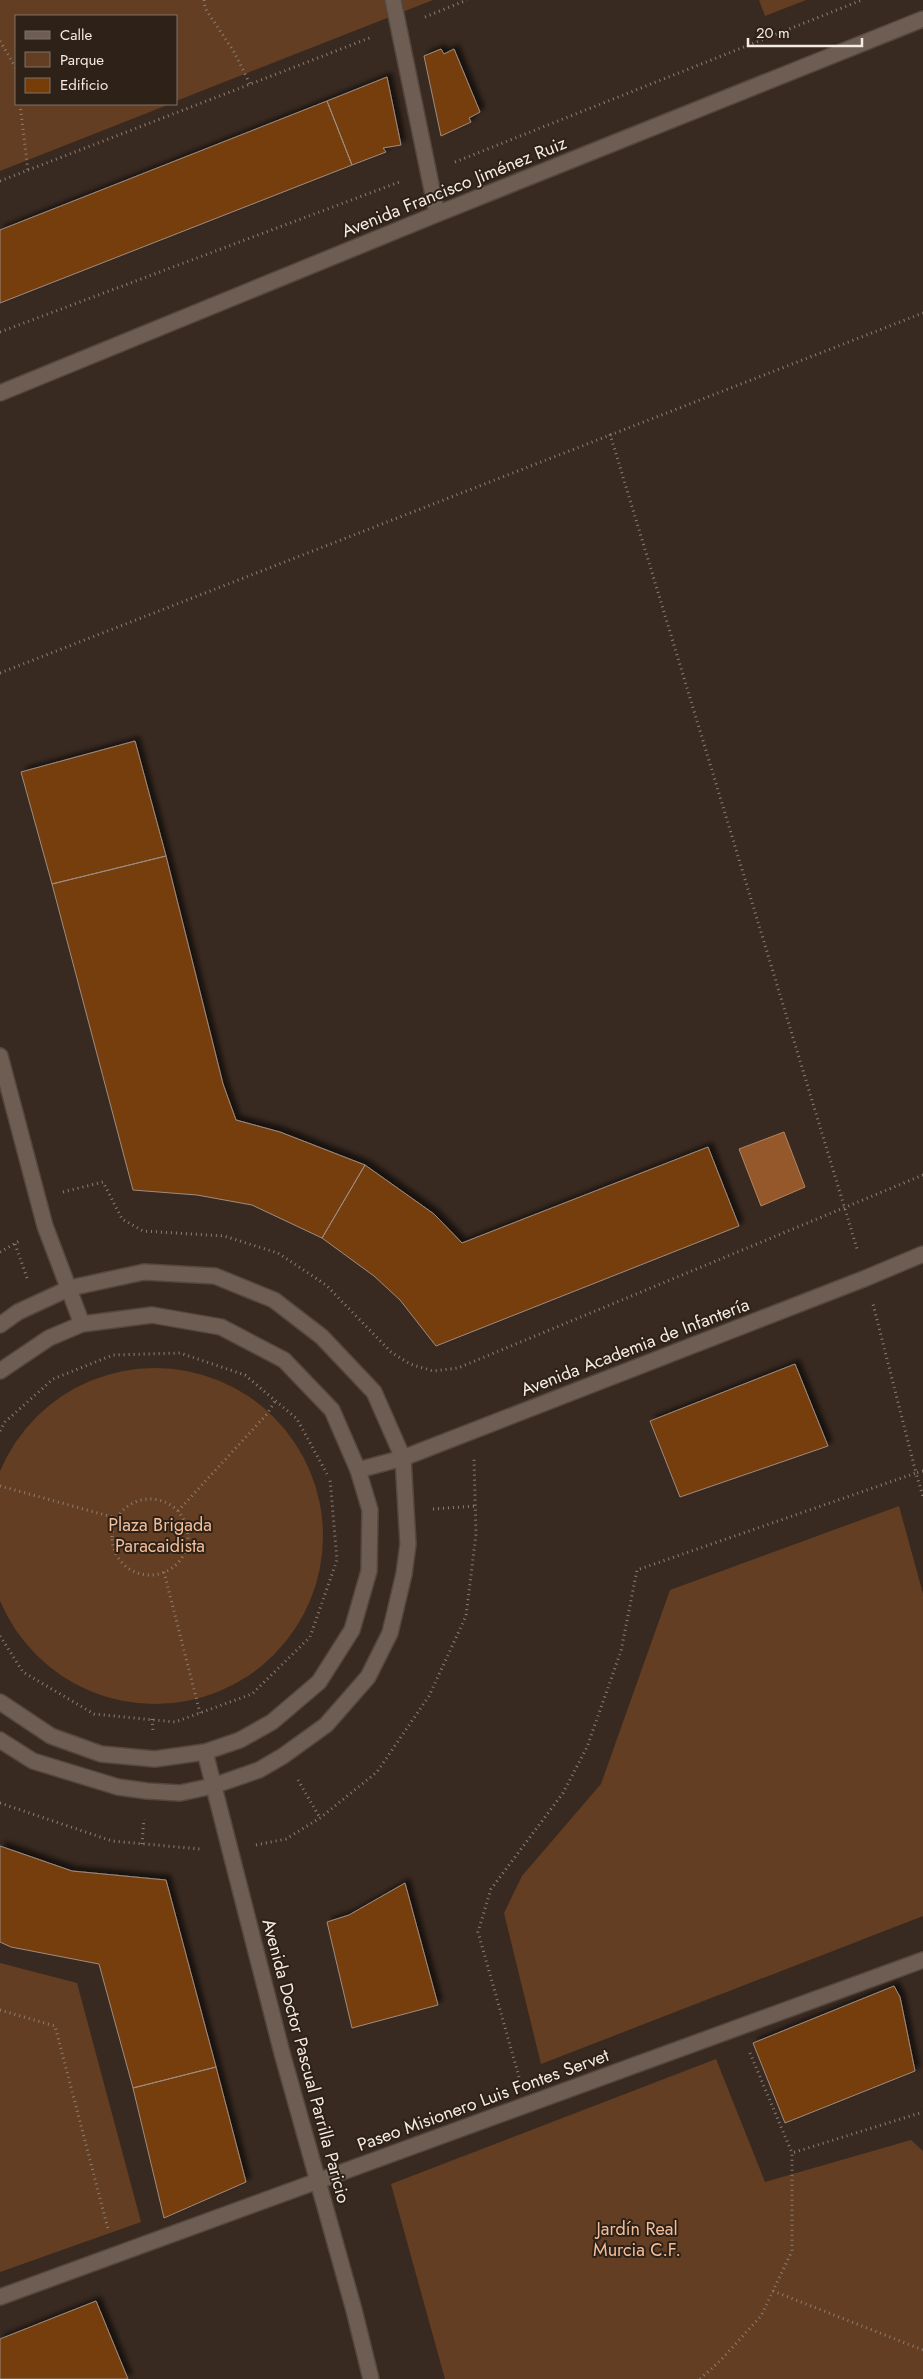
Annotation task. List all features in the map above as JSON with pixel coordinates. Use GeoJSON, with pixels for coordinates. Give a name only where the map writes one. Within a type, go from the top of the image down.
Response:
{"type":"FeatureCollection","features":[{"type":"Feature","properties":{"kind":"street"},"geometry":{"type":"LineString","coordinates":[[393,0],[437,214]]}},
{"type":"Feature","properties":{"kind":"street","name":"Avenida Francisco Jiménez Ruiz"},"geometry":{"type":"LineString","coordinates":[[0,393],[437,214],[923,19]]}},
{"type":"Feature","properties":{"kind":"street"},"geometry":{"type":"LineString","coordinates":[[0,1056],[46,1226],[82,1324]]}},
{"type":"Feature","properties":{"kind":"street","name":"Avenida Academia de Infantería"},"geometry":{"type":"LineString","coordinates":[[358,1470],[403,1458],[866,1278],[923,1254]]}},
{"type":"Feature","properties":{"kind":"street"},"geometry":{"type":"LineString","coordinates":[[0,1325],[18,1312],[70,1288],[144,1272],[215,1276],[274,1300],[322,1337],[374,1392],[403,1458],[408,1544],[404,1574],[390,1633],[368,1676],[326,1725],[283,1756],[259,1770],[213,1786],[180,1793],[118,1787],[33,1761],[0,1740]]}},
{"type":"Feature","properties":{"kind":"street"},"geometry":{"type":"LineString","coordinates":[[0,1371],[49,1338],[82,1324],[152,1315],[222,1326],[284,1360],[332,1410],[358,1470],[370,1510],[369,1571],[352,1630],[319,1682],[272,1722],[240,1740],[205,1752],[155,1759],[101,1754],[51,1736],[0,1702]]}},
{"type":"Feature","properties":{"kind":"street","name":"Avenida Doctor Pascual Parrilla Paricio"},"geometry":{"type":"LineString","coordinates":[[205,1752],[371,2379]]}},
{"type":"Feature","properties":{"kind":"street","name":"Paseo Misionero Luis Fontes Servet"},"geometry":{"type":"LineString","coordinates":[[0,2297],[923,1960]]}},
{"type":"Feature","properties":{"kind":"path"},"geometry":{"type":"LineString","coordinates":[[204,0],[205,8],[234,52],[250,84]]}},
{"type":"Feature","properties":{"kind":"path"},"geometry":{"type":"LineString","coordinates":[[0,181],[467,0]]}},
{"type":"Feature","properties":{"kind":"path"},"geometry":{"type":"LineString","coordinates":[[0,332],[428,172],[862,0]]}},
{"type":"Feature","properties":{"kind":"path"},"geometry":{"type":"LineString","coordinates":[[0,41],[15,66]]}},
{"type":"Feature","properties":{"kind":"path"},"geometry":{"type":"LineString","coordinates":[[20,105],[28,170]]}},
{"type":"Feature","properties":{"kind":"path"},"geometry":{"type":"LineString","coordinates":[[0,673],[923,313]]}},
{"type":"Feature","properties":{"kind":"path"},"geometry":{"type":"LineString","coordinates":[[610,434],[866,1278],[923,1497]]}},
{"type":"Feature","properties":{"kind":"path"},"geometry":{"type":"LineString","coordinates":[[38,1199],[103,1182],[122,1219],[143,1231],[224,1236],[278,1253],[326,1285],[390,1352],[410,1364],[433,1371],[458,1368],[923,1175]]}},
{"type":"Feature","properties":{"kind":"path"},"geometry":{"type":"LineString","coordinates":[[0,1431],[5,1422],[53,1379],[112,1355],[180,1353],[245,1376],[297,1419],[330,1479],[337,1560],[310,1637],[252,1694],[175,1722],[94,1714],[23,1672],[2,1643],[0,1636]]}},
{"type":"Feature","properties":{"kind":"path"},"geometry":{"type":"LineString","coordinates":[[178,1511],[267,1414],[275,1401]]}},
{"type":"Feature","properties":{"kind":"path"},"geometry":{"type":"LineString","coordinates":[[526,2104],[478,1932],[491,1889],[563,1793],[587,1747],[620,1651],[637,1570],[923,1471]]}},
{"type":"Feature","properties":{"kind":"path"},"geometry":{"type":"LineString","coordinates":[[0,1486],[116,1518]]}},
{"type":"Feature","properties":{"kind":"path"},"geometry":{"type":"LineString","coordinates":[[155,1498],[168,1503],[178,1511],[186,1523],[188,1536],[186,1551],[177,1564],[164,1572],[149,1575],[133,1572],[121,1562],[113,1549],[112,1533],[116,1518],[127,1506],[141,1500],[155,1498]]}},
{"type":"Feature","properties":{"kind":"path"},"geometry":{"type":"LineString","coordinates":[[164,1572],[200,1713]]}},
{"type":"Feature","properties":{"kind":"path"},"geometry":{"type":"LineString","coordinates":[[0,2010],[55,2026],[115,2255]]}},
{"type":"Feature","properties":{"kind":"path"},"geometry":{"type":"LineString","coordinates":[[700,2379],[721,2360],[761,2316],[792,2251],[792,2153],[739,2027]]}},
{"type":"Feature","properties":{"kind":"path"},"geometry":{"type":"LineString","coordinates":[[792,2153],[923,2112]]}},
{"type":"Feature","properties":{"kind":"path"},"geometry":{"type":"LineString","coordinates":[[773,2291],[923,2350]]}},
{"type":"Feature","properties":{"kind":"green space"},"geometry":{"type":"Polygon","coordinates":[[[0,0],[433,0],[178,100],[178,15],[15,15],[15,105],[167,105],[0,171],[0,0]]]}},
{"type":"Feature","properties":{"kind":"green space"},"geometry":{"type":"Polygon","coordinates":[[[759,0],[806,0],[765,16],[759,0]]]}},
{"type":"Feature","properties":{"kind":"green space","name":"Plaza Brigada Paracaidista"},"geometry":{"type":"Polygon","coordinates":[[[155,1368],[188,1371],[219,1381],[248,1396],[274,1417],[295,1443],[316,1487],[323,1536],[320,1569],[310,1600],[295,1629],[274,1655],[248,1676],[219,1691],[188,1701],[155,1704],[122,1701],[106,1697],[76,1684],[62,1676],[36,1655],[15,1629],[-1,1598],[-1,1474],[7,1457],[15,1443],[36,1417],[62,1396],[91,1381],[122,1371],[155,1368]]]}},
{"type":"Feature","properties":{"kind":"green space"},"geometry":{"type":"Polygon","coordinates":[[[899,1506],[923,1594],[923,1916],[541,2064],[504,1913],[522,1876],[601,1784],[670,1590],[899,1506]]]}},
{"type":"Feature","properties":{"kind":"green space"},"geometry":{"type":"Polygon","coordinates":[[[0,1963],[77,1983],[141,2222],[0,2272],[0,1963]]]}},
{"type":"Feature","properties":{"kind":"green space","name":"Jardín Real Murcia C.F."},"geometry":{"type":"Polygon","coordinates":[[[716,2059],[765,2182],[911,2140],[923,2151],[923,2379],[445,2379],[391,2184],[716,2059]]]}},
{"type":"Feature","properties":{"kind":"shaded area"},"geometry":{"type":"Polygon","coordinates":[[[784,1132],[805,1187],[761,1206],[739,1149],[784,1132]]]}},
{"type":"Feature","properties":{"kind":"building"},"geometry":{"type":"Polygon","coordinates":[[[441,49],[444,54],[454,49],[480,112],[469,118],[471,122],[441,136],[424,56],[441,49]]]}},
{"type":"Feature","properties":{"kind":"building"},"geometry":{"type":"Polygon","coordinates":[[[387,77],[401,145],[383,148],[386,152],[352,165],[327,101],[387,77]]]}},
{"type":"Feature","properties":{"kind":"building"},"geometry":{"type":"Polygon","coordinates":[[[327,101],[352,165],[0,303],[0,230],[327,101]]]}},
{"type":"Feature","properties":{"kind":"building"},"geometry":{"type":"Polygon","coordinates":[[[135,741],[166,856],[52,884],[21,772],[135,741]]]}},
{"type":"Feature","properties":{"kind":"building"},"geometry":{"type":"Polygon","coordinates":[[[166,856],[223,1084],[236,1120],[280,1132],[365,1165],[322,1238],[252,1205],[197,1195],[133,1190],[52,884],[166,856]]]}},
{"type":"Feature","properties":{"kind":"building"},"geometry":{"type":"Polygon","coordinates":[[[708,1147],[739,1226],[436,1346],[400,1300],[374,1276],[322,1238],[365,1165],[434,1214],[462,1243],[708,1147]]]}},
{"type":"Feature","properties":{"kind":"building"},"geometry":{"type":"Polygon","coordinates":[[[795,1364],[828,1446],[680,1497],[650,1421],[795,1364]]]}},
{"type":"Feature","properties":{"kind":"building"},"geometry":{"type":"Polygon","coordinates":[[[0,1846],[72,1871],[166,1880],[216,2067],[133,2088],[99,1964],[11,1947],[0,1942],[0,1846]]]}},
{"type":"Feature","properties":{"kind":"building"},"geometry":{"type":"Polygon","coordinates":[[[405,1883],[438,2005],[352,2028],[327,1922],[349,1915],[405,1883]]]}},
{"type":"Feature","properties":{"kind":"building"},"geometry":{"type":"Polygon","coordinates":[[[894,1986],[900,1997],[915,2071],[785,2123],[753,2043],[894,1986]]]}},
{"type":"Feature","properties":{"kind":"building"},"geometry":{"type":"Polygon","coordinates":[[[216,2067],[246,2182],[164,2218],[133,2088],[216,2067]]]}},
{"type":"Feature","properties":{"kind":"building"},"geometry":{"type":"Polygon","coordinates":[[[96,2301],[128,2379],[0,2379],[0,2339],[96,2301]]]}}]}
